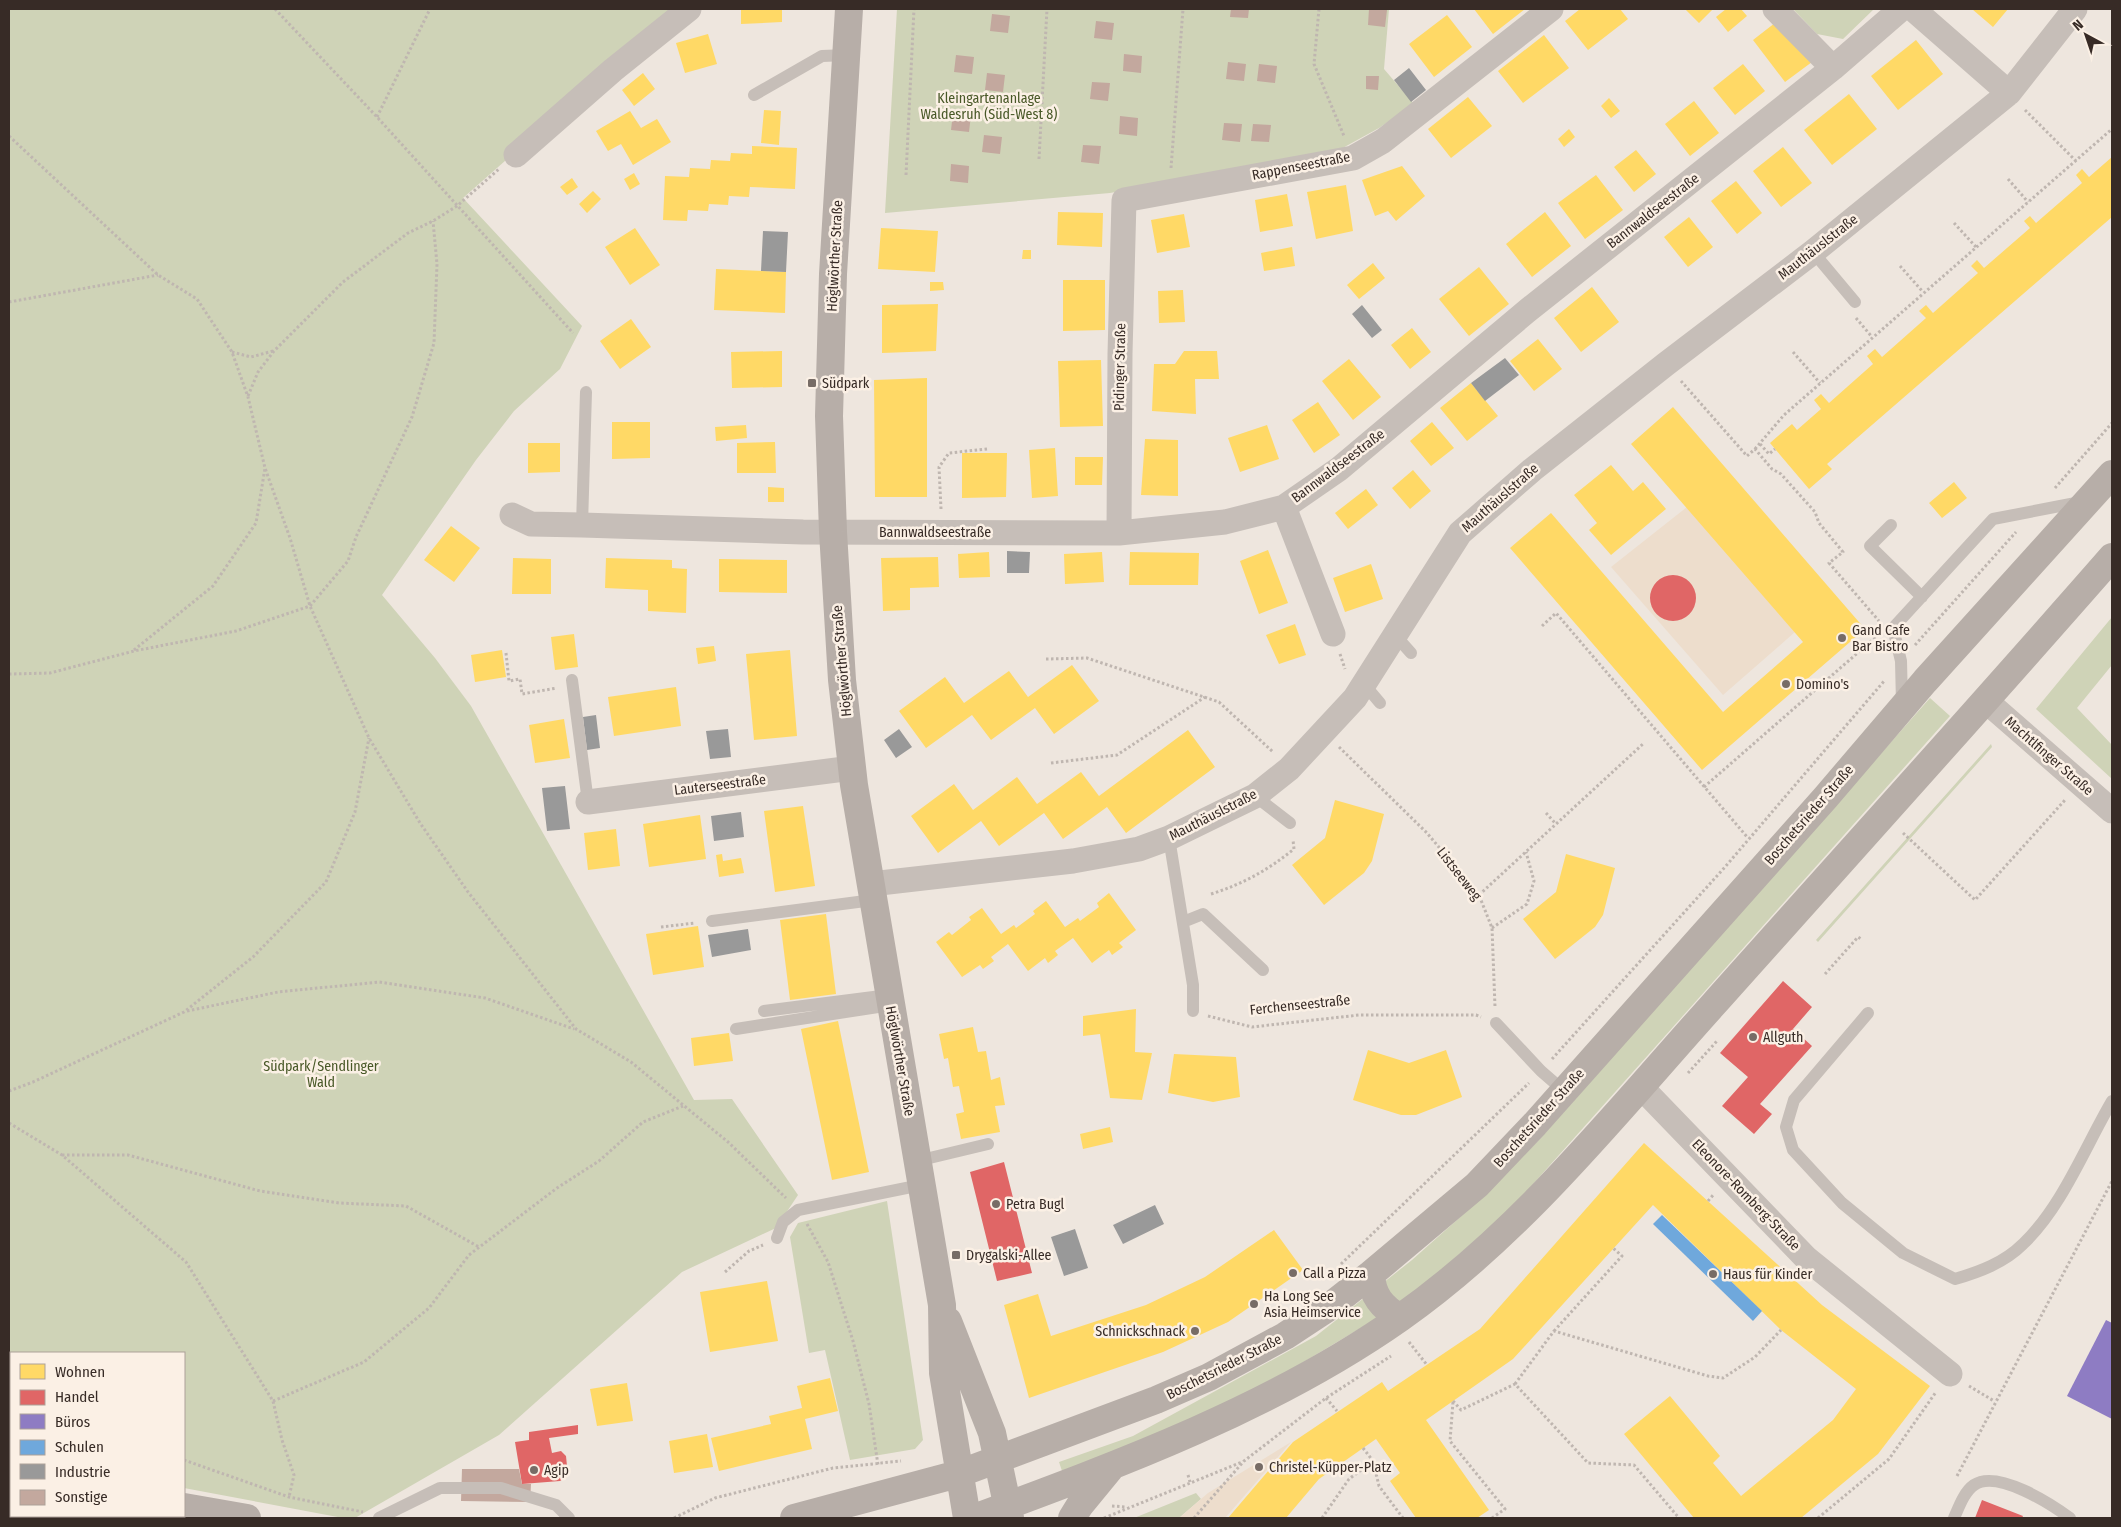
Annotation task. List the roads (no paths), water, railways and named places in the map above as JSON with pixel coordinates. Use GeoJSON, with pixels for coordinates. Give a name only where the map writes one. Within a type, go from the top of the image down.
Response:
{"type":"FeatureCollection","features":[{"type":"Feature","properties":{"kind":"main road","name":"Höglwörther Straße"},"geometry":{"type":"LineString","coordinates":[[849,9],[833,274],[829,406],[833,532],[842,680],[852,768],[942,1305],[942,1373],[966,1518]]}},
{"type":"Feature","properties":{"kind":"main road","name":"Boschetsrieder Straße"},"geometry":{"type":"LineString","coordinates":[[794,1518],[958,1474],[1119,1416],[1209,1377],[1285,1336],[1329,1307],[1371,1274],[1477,1185],[1564,1091],[1820,804],[1902,708],[2112,474]]}},
{"type":"Feature","properties":{"kind":"main road"},"geometry":{"type":"LineString","coordinates":[[974,1518],[1009,1512],[1267,1396],[1334,1361],[1400,1318],[1480,1255],[1571,1164],[1986,701],[2112,557]]}},
{"type":"Feature","properties":{"kind":"main road"},"geometry":{"type":"LineString","coordinates":[[1371,1274],[1372,1288],[1381,1304],[1400,1318]]}},
{"type":"Feature","properties":{"kind":"main road","name":"Höglwörther Straße"},"geometry":{"type":"LineString","coordinates":[[942,1305],[992,1433],[998,1459]]}},
{"type":"Feature","properties":{"kind":"main road"},"geometry":{"type":"LineString","coordinates":[[998,1459],[1009,1512]]}},
{"type":"Feature","properties":{"kind":"main road"},"geometry":{"type":"LineString","coordinates":[[1072,1518],[1080,1504],[1115,1463]]}},
{"type":"Feature","properties":{"kind":"main road"},"geometry":{"type":"LineString","coordinates":[[185,1507],[247,1518]]}},
{"type":"Feature","properties":{"kind":"street"},"geometry":{"type":"LineString","coordinates":[[516,155],[613,70],[689,9]]}},
{"type":"Feature","properties":{"kind":"street","name":"Rappenseestraße"},"geometry":{"type":"LineString","coordinates":[[1124,200],[1353,158],[1382,141],[1551,9]]}},
{"type":"Feature","properties":{"kind":"street"},"geometry":{"type":"LineString","coordinates":[[1775,9],[1833,68]]}},
{"type":"Feature","properties":{"kind":"street","name":"Bannwaldseestraße"},"geometry":{"type":"LineString","coordinates":[[512,515],[531,524],[833,532],[1119,533],[1226,522],[1284,507],[1339,469],[1527,311],[1833,68],[1901,9]]}},
{"type":"Feature","properties":{"kind":"street"},"geometry":{"type":"LineString","coordinates":[[1914,9],[2009,94]]}},
{"type":"Feature","properties":{"kind":"street","name":"Mauthäuslstraße"},"geometry":{"type":"LineString","coordinates":[[872,892],[1140,849],[1169,838],[1255,796],[1289,769],[1324,733],[1403,644],[1460,532],[1532,470],[1666,364],[1813,252],[2009,94],[2075,9]]}},
{"type":"Feature","properties":{"kind":"street","name":"Pidinger Straße"},"geometry":{"type":"LineString","coordinates":[[1119,533],[1120,354],[1124,200]]}},
{"type":"Feature","properties":{"kind":"street"},"geometry":{"type":"LineString","coordinates":[[1284,507],[1333,634]]}},
{"type":"Feature","properties":{"kind":"street","name":"Machtlfinger Straße"},"geometry":{"type":"LineString","coordinates":[[1986,701],[2112,811]]}},
{"type":"Feature","properties":{"kind":"street","name":"Lauterseestraße"},"geometry":{"type":"LineString","coordinates":[[588,802],[852,768]]}},
{"type":"Feature","properties":{"kind":"street","name":"Eleonore-Romberg-Straße"},"geometry":{"type":"LineString","coordinates":[[1640,1086],[1806,1258],[1950,1374]]}},
{"type":"Feature","properties":{"kind":"lane"},"geometry":{"type":"LineString","coordinates":[[754,94],[822,56],[847,55]]}},
{"type":"Feature","properties":{"kind":"lane"},"geometry":{"type":"LineString","coordinates":[[1813,252],[1854,309]]}},
{"type":"Feature","properties":{"kind":"lane"},"geometry":{"type":"LineString","coordinates":[[582,525],[586,392]]}},
{"type":"Feature","properties":{"kind":"lane"},"geometry":{"type":"LineString","coordinates":[[1902,708],[1901,661],[1893,628],[1993,519],[2088,501]]}},
{"type":"Feature","properties":{"kind":"lane"},"geometry":{"type":"LineString","coordinates":[[1891,525],[1870,546],[1922,596]]}},
{"type":"Feature","properties":{"kind":"lane"},"geometry":{"type":"LineString","coordinates":[[573,682],[588,802]]}},
{"type":"Feature","properties":{"kind":"lane"},"geometry":{"type":"LineString","coordinates":[[1360,691],[1380,703]]}},
{"type":"Feature","properties":{"kind":"lane"},"geometry":{"type":"LineString","coordinates":[[1255,796],[1290,823]]}},
{"type":"Feature","properties":{"kind":"lane"},"geometry":{"type":"LineString","coordinates":[[1169,838],[1193,986],[1193,1011]]}},
{"type":"Feature","properties":{"kind":"lane"},"geometry":{"type":"LineString","coordinates":[[712,921],[872,892]]}},
{"type":"Feature","properties":{"kind":"lane"},"geometry":{"type":"LineString","coordinates":[[1182,922],[1203,914],[1263,970]]}},
{"type":"Feature","properties":{"kind":"lane"},"geometry":{"type":"LineString","coordinates":[[764,1011],[890,1000]]}},
{"type":"Feature","properties":{"kind":"lane"},"geometry":{"type":"LineString","coordinates":[[736,1029],[890,1000]]}},
{"type":"Feature","properties":{"kind":"lane"},"geometry":{"type":"LineString","coordinates":[[1868,1013],[1794,1100],[1786,1127],[1792,1150],[1842,1203],[1903,1253],[1955,1279],[1986,1269],[2023,1245],[2056,1202],[2112,1100]]}},
{"type":"Feature","properties":{"kind":"lane"},"geometry":{"type":"LineString","coordinates":[[1496,1023],[1541,1071],[1564,1091]]}},
{"type":"Feature","properties":{"kind":"lane"},"geometry":{"type":"LineString","coordinates":[[777,1238],[783,1222],[798,1210],[919,1173],[988,1144]]}},
{"type":"Feature","properties":{"kind":"lane"},"geometry":{"type":"LineString","coordinates":[[1954,1518],[1962,1500],[1974,1485],[1990,1479],[2042,1498],[2070,1518]]}},
{"type":"Feature","properties":{"kind":"lane"},"geometry":{"type":"LineString","coordinates":[[380,1517],[440,1488],[502,1488],[556,1505],[569,1518]]}},
{"type":"Feature","properties":{"kind":"place","name":"Südpark"},"geometry":{"type":"Point","coordinates":[812,383]}},
{"type":"Feature","properties":{"kind":"place","name":"Gand Cafe Bar Bistro"},"geometry":{"type":"Point","coordinates":[1842,638]}},
{"type":"Feature","properties":{"kind":"place","name":"Domino's"},"geometry":{"type":"Point","coordinates":[1786,684]}},
{"type":"Feature","properties":{"kind":"place","name":"Allguth"},"geometry":{"type":"Point","coordinates":[1753,1037]}},
{"type":"Feature","properties":{"kind":"place","name":"Petra Bugl"},"geometry":{"type":"Point","coordinates":[996,1204]}},
{"type":"Feature","properties":{"kind":"place","name":"Drygalski-Allee"},"geometry":{"type":"Point","coordinates":[956,1255]}},
{"type":"Feature","properties":{"kind":"place","name":"Call a Pizza"},"geometry":{"type":"Point","coordinates":[1293,1273]}},
{"type":"Feature","properties":{"kind":"place","name":"Haus für Kinder"},"geometry":{"type":"Point","coordinates":[1713,1274]}},
{"type":"Feature","properties":{"kind":"place","name":"Ha Long See Asia Heimservice"},"geometry":{"type":"Point","coordinates":[1254,1304]}},
{"type":"Feature","properties":{"kind":"place","name":"Schnickschnack"},"geometry":{"type":"Point","coordinates":[1195,1331]}},
{"type":"Feature","properties":{"kind":"place","name":"Christel-Küpper-Platz"},"geometry":{"type":"Point","coordinates":[1259,1467]}},
{"type":"Feature","properties":{"kind":"place","name":"Agip"},"geometry":{"type":"Point","coordinates":[534,1470]}},
{"type":"Feature","properties":{"kind":"park label","name":"Kleingartenanlage Waldesruh (Süd-West 8)"},"geometry":{"type":"Point","coordinates":[989,106]}},
{"type":"Feature","properties":{"kind":"park label","name":"Südpark/Sendlinger Wald"},"geometry":{"type":"Point","coordinates":[321,1074]}}]}
